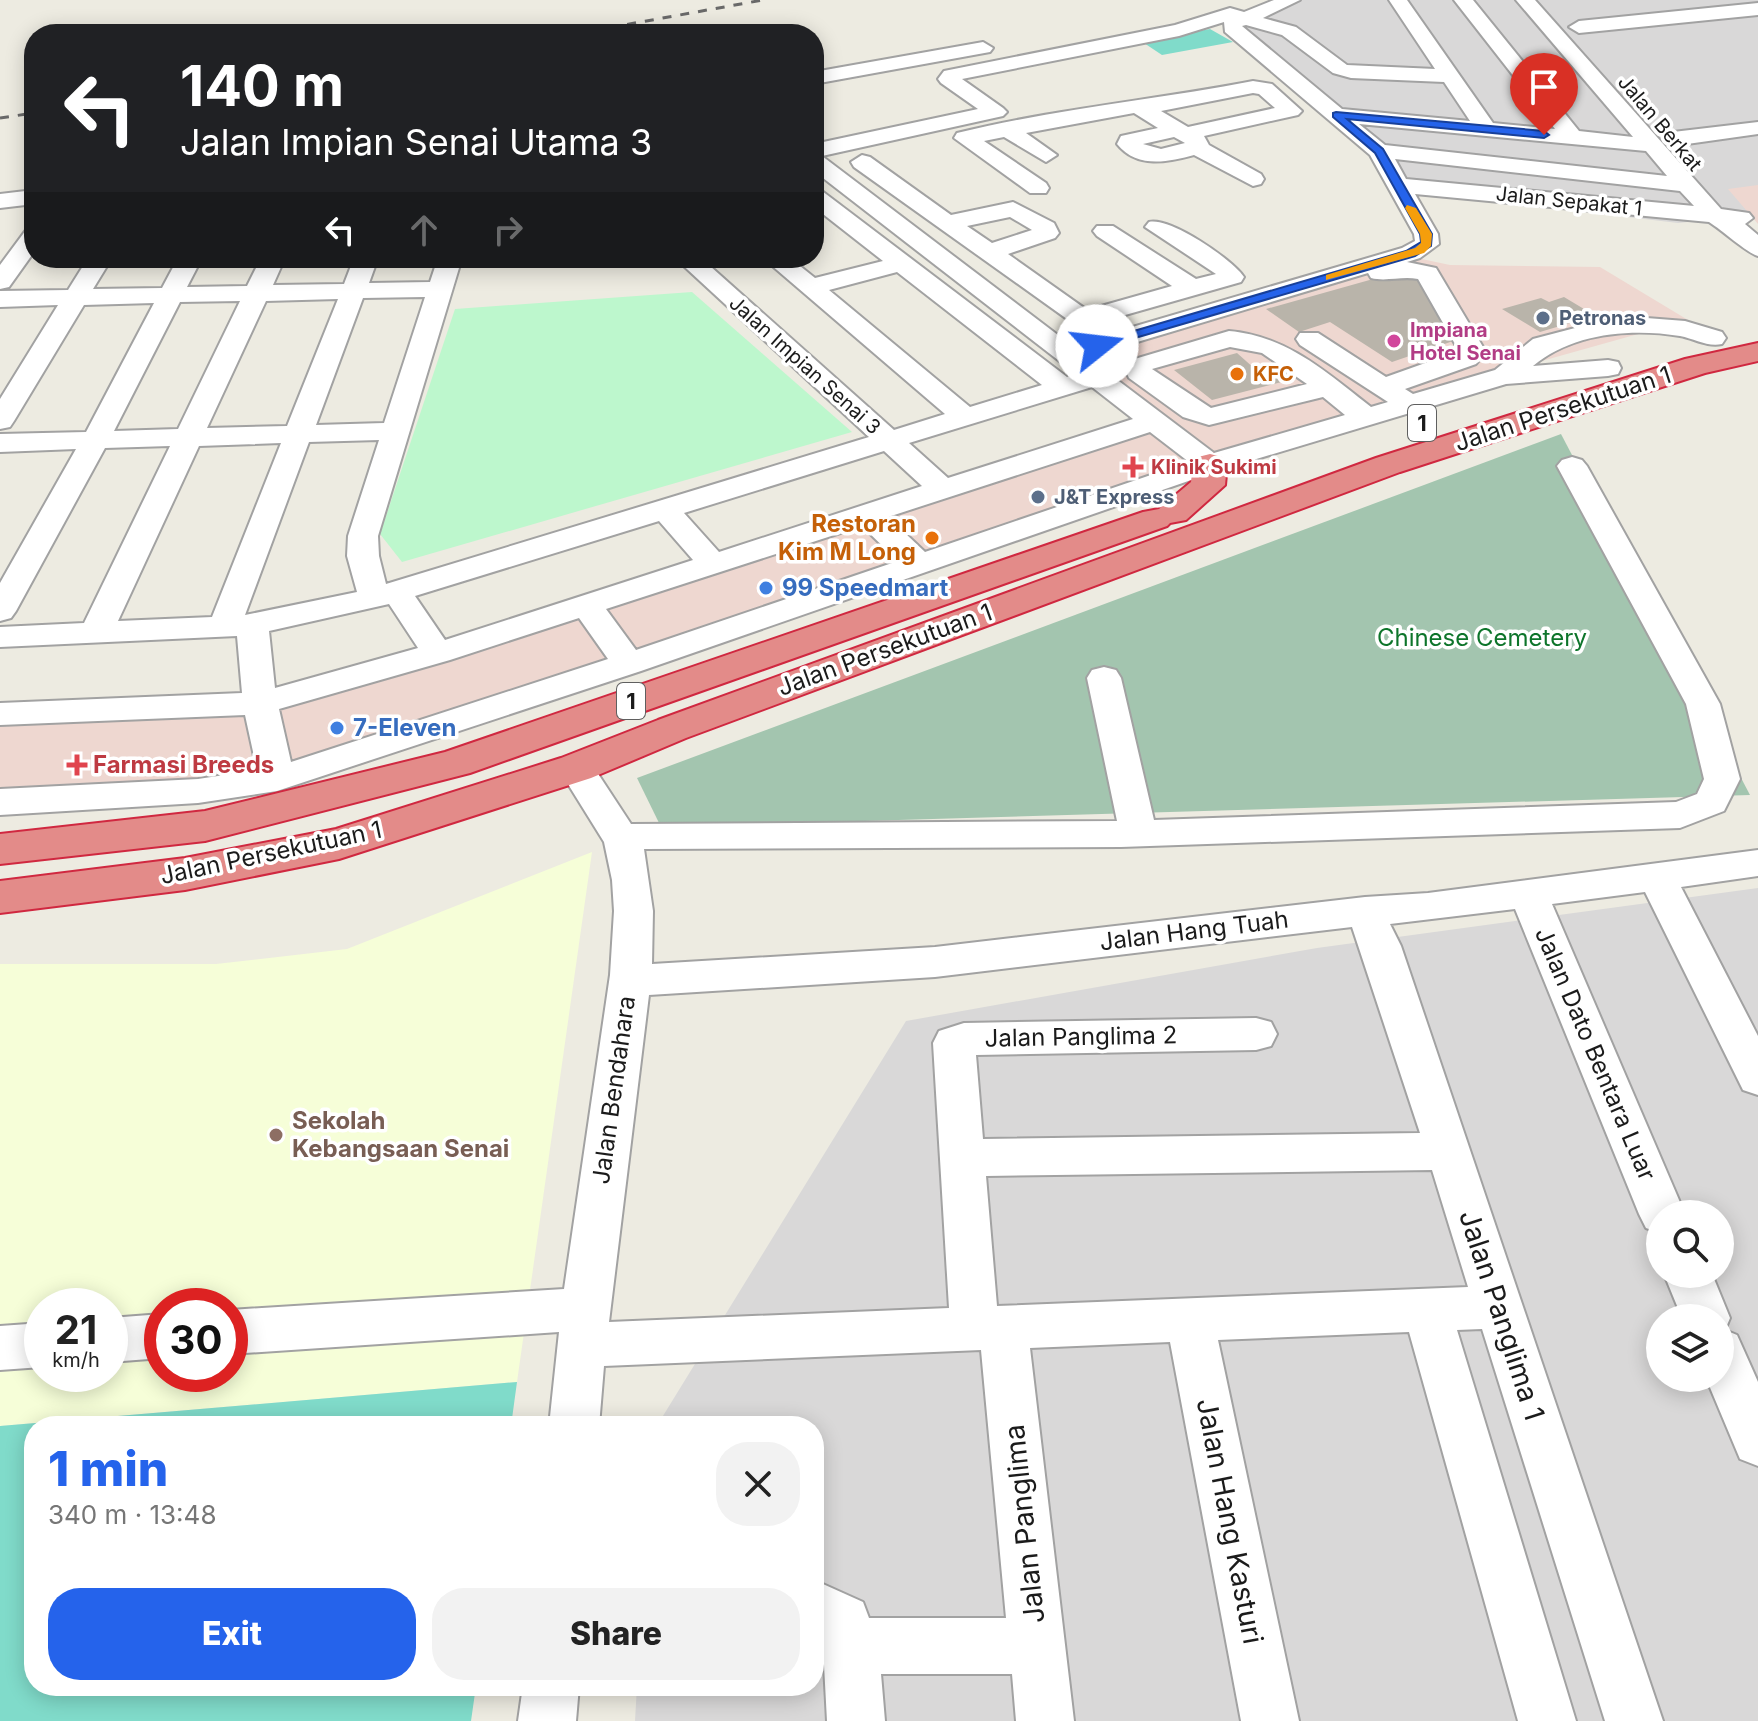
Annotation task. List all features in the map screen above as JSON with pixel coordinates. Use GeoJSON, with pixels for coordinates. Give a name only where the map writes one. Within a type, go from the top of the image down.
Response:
{"type":"FeatureCollection","features":[{"type":"Feature","properties":{"kind":"highway","name":"Jalan Persekutuan 1"},"geometry":{"type":"LineString","coordinates":[[5,898],[185,874],[339,844],[576,768],[686,723],[1705,352],[1758,328]]}},
{"type":"Feature","properties":{"kind":"highway","name":"Jalan Persekutuan 1"},"geometry":{"type":"LineString","coordinates":[[0,849],[205,826],[455,763],[1174,513],[1359,444],[1502,397],[1608,368],[1705,352],[1758,352]]}},
{"type":"Feature","properties":{"kind":"highway"},"geometry":{"type":"LineString","coordinates":[[1174,513],[1208,485],[1210,464]]}},
{"type":"Feature","properties":{"kind":"street"},"geometry":{"type":"LineString","coordinates":[[1263,306],[1411,253],[1427,244],[1426,234],[1379,151],[1232,28],[1233,23],[1291,0]]}},
{"type":"Feature","properties":{"kind":"street"},"geometry":{"type":"LineString","coordinates":[[1398,0],[1486,129]]}},
{"type":"Feature","properties":{"kind":"street"},"geometry":{"type":"LineString","coordinates":[[1463,0],[1572,137]]}},
{"type":"Feature","properties":{"kind":"street"},"geometry":{"type":"LineString","coordinates":[[1525,0],[1663,142],[1690,185],[1714,215],[1748,234]]}},
{"type":"Feature","properties":{"kind":"street"},"geometry":{"type":"LineString","coordinates":[[1562,9],[1598,49]]}},
{"type":"Feature","properties":{"kind":"street"},"geometry":{"type":"LineString","coordinates":[[1579,27],[1758,9]]}},
{"type":"Feature","properties":{"kind":"street"},"geometry":{"type":"LineString","coordinates":[[824,149],[996,112],[948,79],[951,75],[1179,30],[1230,14],[1293,33],[1340,69],[1368,74],[1450,76]]}},
{"type":"Feature","properties":{"kind":"street"},"geometry":{"type":"LineString","coordinates":[[824,76],[1148,16]]}},
{"type":"Feature","properties":{"kind":"street"},"geometry":{"type":"LineString","coordinates":[[1426,39],[1496,39]]}},
{"type":"Feature","properties":{"kind":"street","name":"Jalan Berkat"},"geometry":{"type":"LineString","coordinates":[[1626,83],[1663,142],[1748,234]]}},
{"type":"Feature","properties":{"kind":"street"},"geometry":{"type":"LineString","coordinates":[[1157,227],[1232,274],[1230,280],[1083,319],[862,162],[867,158],[1006,129],[1253,87],[1265,88],[1291,111],[1179,133]]}},
{"type":"Feature","properties":{"kind":"street"},"geometry":{"type":"LineString","coordinates":[[1179,133],[1275,96]]}},
{"type":"Feature","properties":{"kind":"street"},"geometry":{"type":"LineString","coordinates":[[1138,107],[1253,179]]}},
{"type":"Feature","properties":{"kind":"street"},"geometry":{"type":"LineString","coordinates":[[1336,115],[1572,137],[1663,142],[1758,128]]}},
{"type":"Feature","properties":{"kind":"street"},"geometry":{"type":"LineString","coordinates":[[1006,129],[1046,155]]}},
{"type":"Feature","properties":{"kind":"street"},"geometry":{"type":"LineString","coordinates":[[965,138],[1038,188]]}},
{"type":"Feature","properties":{"kind":"street"},"geometry":{"type":"LineString","coordinates":[[1379,151],[1690,185]]}},
{"type":"Feature","properties":{"kind":"street"},"geometry":{"type":"LineString","coordinates":[[1493,164],[1493,194]]}},
{"type":"Feature","properties":{"kind":"street"},"geometry":{"type":"LineString","coordinates":[[824,168],[1210,464]]}},
{"type":"Feature","properties":{"kind":"street","name":"Jalan Sepakat 1"},"geometry":{"type":"LineString","coordinates":[[1397,185],[1714,215]]}},
{"type":"Feature","properties":{"kind":"street"},"geometry":{"type":"LineString","coordinates":[[0,201],[24,198]]}},
{"type":"Feature","properties":{"kind":"street"},"geometry":{"type":"LineString","coordinates":[[824,204],[1062,387]]}},
{"type":"Feature","properties":{"kind":"street"},"geometry":{"type":"LineString","coordinates":[[913,236],[1013,209],[1046,228],[1047,233],[1038,238],[943,260]]}},
{"type":"Feature","properties":{"kind":"street"},"geometry":{"type":"LineString","coordinates":[[1105,231],[1194,289]]}},
{"type":"Feature","properties":{"kind":"street"},"geometry":{"type":"LineString","coordinates":[[0,282],[24,249]]}},
{"type":"Feature","properties":{"kind":"street"},"geometry":{"type":"LineString","coordinates":[[811,287],[900,264]]}},
{"type":"Feature","properties":{"kind":"street"},"geometry":{"type":"LineString","coordinates":[[0,421],[94,268]]}},
{"type":"Feature","properties":{"kind":"street"},"geometry":{"type":"LineString","coordinates":[[0,611],[96,439],[185,268]]}},
{"type":"Feature","properties":{"kind":"street"},"geometry":{"type":"LineString","coordinates":[[96,633],[268,268]]}},
{"type":"Feature","properties":{"kind":"street"},"geometry":{"type":"LineString","coordinates":[[277,779],[238,626],[298,434],[362,268]]}},
{"type":"Feature","properties":{"kind":"street"},"geometry":{"type":"LineString","coordinates":[[438,653],[385,594],[363,556],[363,536],[447,268]]}},
{"type":"Feature","properties":{"kind":"street","name":"Jalan Impian Senai 3"},"geometry":{"type":"LineString","coordinates":[[698,268],[941,488]]}},
{"type":"Feature","properties":{"kind":"street"},"geometry":{"type":"LineString","coordinates":[[787,268],[964,416]]}},
{"type":"Feature","properties":{"kind":"street"},"geometry":{"type":"LineString","coordinates":[[1068,354],[1337,280],[1400,268],[1422,271],[1432,280],[1472,347],[1473,354],[1384,387]]}},
{"type":"Feature","properties":{"kind":"street"},"geometry":{"type":"LineString","coordinates":[[0,299],[440,289]]}},
{"type":"Feature","properties":{"kind":"street"},"geometry":{"type":"LineString","coordinates":[[780,342],[851,320]]}},
{"type":"Feature","properties":{"kind":"street"},"geometry":{"type":"LineString","coordinates":[[1504,376],[1542,345],[1621,324],[1685,329],[1705,352],[1758,361]]}},
{"type":"Feature","properties":{"kind":"street"},"geometry":{"type":"LineString","coordinates":[[1328,387],[1209,417],[1193,411],[1139,372],[1137,367],[1229,339],[1270,345],[1328,387],[1367,418]]}},
{"type":"Feature","properties":{"kind":"street"},"geometry":{"type":"LineString","coordinates":[[1309,339],[1411,404]]}},
{"type":"Feature","properties":{"kind":"street"},"geometry":{"type":"LineString","coordinates":[[0,802],[198,791],[277,779],[629,664],[1210,464],[1504,376],[1608,368]]}},
{"type":"Feature","properties":{"kind":"street"},"geometry":{"type":"LineString","coordinates":[[0,637],[238,626],[385,594],[1096,377]]}},
{"type":"Feature","properties":{"kind":"street"},"geometry":{"type":"LineString","coordinates":[[0,714],[260,703],[438,653],[1154,421]]}},
{"type":"Feature","properties":{"kind":"street"},"geometry":{"type":"LineString","coordinates":[[0,443],[397,431]]}},
{"type":"Feature","properties":{"kind":"street"},"geometry":{"type":"LineString","coordinates":[[621,838],[653,835],[1138,833],[1680,815],[1711,802],[1722,779],[1703,704],[1572,466]]}},
{"type":"Feature","properties":{"kind":"street"},"geometry":{"type":"LineString","coordinates":[[664,508],[712,563]]}},
{"type":"Feature","properties":{"kind":"street"},"geometry":{"type":"LineString","coordinates":[[867,514],[920,564]]}},
{"type":"Feature","properties":{"kind":"street"},"geometry":{"type":"LineString","coordinates":[[585,604],[629,664]]}},
{"type":"Feature","properties":{"kind":"street"},"geometry":{"type":"LineString","coordinates":[[1104,678],[1138,833]]}},
{"type":"Feature","properties":{"kind":"street","name":"Jalan Bendahara"},"geometry":{"type":"LineString","coordinates":[[575,1416],[583,1327],[629,981],[634,912],[626,852],[621,838],[592,798],[576,768]]}},
{"type":"Feature","properties":{"kind":"street","name":"Jalan Hang Tuah"},"geometry":{"type":"LineString","coordinates":[[629,981],[935,962],[1365,911],[1428,907],[1758,863]]}},
{"type":"Feature","properties":{"kind":"street"},"geometry":{"type":"LineString","coordinates":[[1657,877],[1758,1078]]}},
{"type":"Feature","properties":{"kind":"street","name":"Jalan Dato Bentara Luar"},"geometry":{"type":"LineString","coordinates":[[1528,893],[1656,1200]]}},
{"type":"Feature","properties":{"kind":"street","name":"Jalan Panglima 1"},"geometry":{"type":"LineString","coordinates":[[1365,911],[1381,946],[1634,1721]]}},
{"type":"Feature","properties":{"kind":"street","name":"Jalan Panglima 2"},"geometry":{"type":"LineString","coordinates":[[989,1329],[961,1158],[952,1047],[957,1040],[1256,1034]]}},
{"type":"Feature","properties":{"kind":"street"},"geometry":{"type":"LineString","coordinates":[[961,1158],[1448,1151]]}},
{"type":"Feature","properties":{"kind":"street"},"geometry":{"type":"LineString","coordinates":[[248,1332],[583,1327],[989,1329],[1499,1307]]}},
{"type":"Feature","properties":{"kind":"street"},"geometry":{"type":"LineString","coordinates":[[1427,1311],[1547,1721]]}},
{"type":"Feature","properties":{"kind":"street","name":"Jalan Hang Kasturi"},"geometry":{"type":"LineString","coordinates":[[1190,1320],[1270,1721]]}},
{"type":"Feature","properties":{"kind":"street","name":"Jalan Panglima"},"geometry":{"type":"LineString","coordinates":[[989,1329],[1037,1646],[1045,1721]]}},
{"type":"Feature","properties":{"kind":"street"},"geometry":{"type":"LineString","coordinates":[[0,1348],[24,1346]]}},
{"type":"Feature","properties":{"kind":"street"},"geometry":{"type":"LineString","coordinates":[[1734,1385],[1758,1442]]}},
{"type":"Feature","properties":{"kind":"street"},"geometry":{"type":"LineString","coordinates":[[824,1612],[843,1622],[851,1646],[856,1721]]}},
{"type":"Feature","properties":{"kind":"street"},"geometry":{"type":"LineString","coordinates":[[851,1646],[1037,1646]]}},
{"type":"Feature","properties":{"kind":"street"},"geometry":{"type":"LineString","coordinates":[[547,1721],[550,1696]]}},
{"type":"Feature","properties":{"kind":"shaded area"},"geometry":{"type":"Polygon","coordinates":[[[1275,0],[1758,0],[1758,215],[1678,223],[1391,189],[1365,145],[1220,20],[1275,0]]]}},
{"type":"Feature","properties":{"kind":"shaded area"},"geometry":{"type":"Polygon","coordinates":[[[1210,29],[1233,42],[1162,55],[1141,41],[1210,29]]]}},
{"type":"Feature","properties":{"kind":"shaded area"},"geometry":{"type":"Polygon","coordinates":[[[1758,185],[1758,224],[1728,189],[1758,185]]]}},
{"type":"Feature","properties":{"kind":"shaded area"},"geometry":{"type":"Polygon","coordinates":[[[1417,258],[1450,265],[1600,267],[1688,320],[1213,453],[1085,357],[1417,258]]]}},
{"type":"Feature","properties":{"kind":"shaded area"},"geometry":{"type":"Polygon","coordinates":[[[692,292],[852,432],[402,562],[380,534],[455,309],[692,292]]]}},
{"type":"Feature","properties":{"kind":"shaded area"},"geometry":{"type":"Polygon","coordinates":[[[1150,426],[1198,463],[269,774],[0,795],[0,718],[257,706],[1150,426]]]}},
{"type":"Feature","properties":{"kind":"shaded area","name":"Sekolah Kebangsaan Senai"},"geometry":{"type":"Polygon","coordinates":[[[592,852],[517,1382],[118,1416],[24,1416],[24,1424],[0,1426],[0,964],[216,964],[347,949],[592,852]]]}},
{"type":"Feature","properties":{"kind":"shaded area"},"geometry":{"type":"Polygon","coordinates":[[[1758,888],[1758,1721],[635,1721],[636,1696],[824,1696],[824,1416],[663,1416],[906,1021],[1317,948],[1758,888]]]}},
{"type":"Feature","properties":{"kind":"shaded area"},"geometry":{"type":"Polygon","coordinates":[[[517,1382],[512,1416],[118,1416],[517,1382]]]}},
{"type":"Feature","properties":{"kind":"shaded area"},"geometry":{"type":"Polygon","coordinates":[[[24,1424],[24,1696],[475,1696],[471,1721],[0,1721],[0,1426],[24,1424]]]}},
{"type":"Feature","properties":{"kind":"green space","name":"Chinese Cemetery"},"geometry":{"type":"Polygon","coordinates":[[[1561,434],[1750,795],[661,827],[637,778],[1561,434]]]}},
{"type":"Feature","properties":{"kind":"building"},"geometry":{"type":"Polygon","coordinates":[[[1398,272],[1421,278],[1456,340],[1392,362],[1330,322],[1299,332],[1266,309],[1398,272]]]}},
{"type":"Feature","properties":{"kind":"building"},"geometry":{"type":"Polygon","coordinates":[[[1564,297],[1589,312],[1574,317],[1580,320],[1540,332],[1502,309],[1541,298],[1549,302],[1564,297]]]}},
{"type":"Feature","properties":{"kind":"building","name":"KFC"},"geometry":{"type":"Polygon","coordinates":[[[1237,353],[1255,369],[1292,371],[1301,377],[1212,400],[1174,370],[1237,353]]]}},
{"type":"Feature","properties":{"kind":"railway"},"geometry":{"type":"LineString","coordinates":[[630,24],[763,0]]}},
{"type":"Feature","properties":{"kind":"railway"},"geometry":{"type":"LineString","coordinates":[[0,118],[24,114]]}},
{"type":"Feature","properties":{"kind":"slow traffic"},"geometry":{"type":"LineString","coordinates":[[1330,277],[1419,250],[1427,244],[1426,234],[1411,208]]}},
{"type":"Feature","properties":{"kind":"place","name":"Petronas"},"geometry":{"type":"Point","coordinates":[1543,318]}},
{"type":"Feature","properties":{"kind":"place","name":"Impiana Hotel Senai"},"geometry":{"type":"Point","coordinates":[1394,341]}},
{"type":"Feature","properties":{"kind":"place","name":"KFC"},"geometry":{"type":"Point","coordinates":[1237,374]}},
{"type":"Feature","properties":{"kind":"place","name":"Klinik Sukimi"},"geometry":{"type":"Point","coordinates":[1133,467]}},
{"type":"Feature","properties":{"kind":"place","name":"J&T Express"},"geometry":{"type":"Point","coordinates":[1038,497]}},
{"type":"Feature","properties":{"kind":"place","name":"Restoran Kim M Long"},"geometry":{"type":"Point","coordinates":[932,538]}},
{"type":"Feature","properties":{"kind":"place","name":"99 Speedmart"},"geometry":{"type":"Point","coordinates":[766,588]}},
{"type":"Feature","properties":{"kind":"place","name":"7-Eleven"},"geometry":{"type":"Point","coordinates":[337,728]}},
{"type":"Feature","properties":{"kind":"place","name":"Farmasi Breeds"},"geometry":{"type":"Point","coordinates":[77,765]}},
{"type":"Feature","properties":{"kind":"place","name":"Sekolah Kebangsaan Senai"},"geometry":{"type":"Point","coordinates":[276,1135]}},
{"type":"Feature","properties":{"kind":"route"},"geometry":{"type":"LineString","coordinates":[[1097,346],[1411,253],[1427,244],[1426,234],[1379,151],[1336,115],[1544,135]]}}]}
